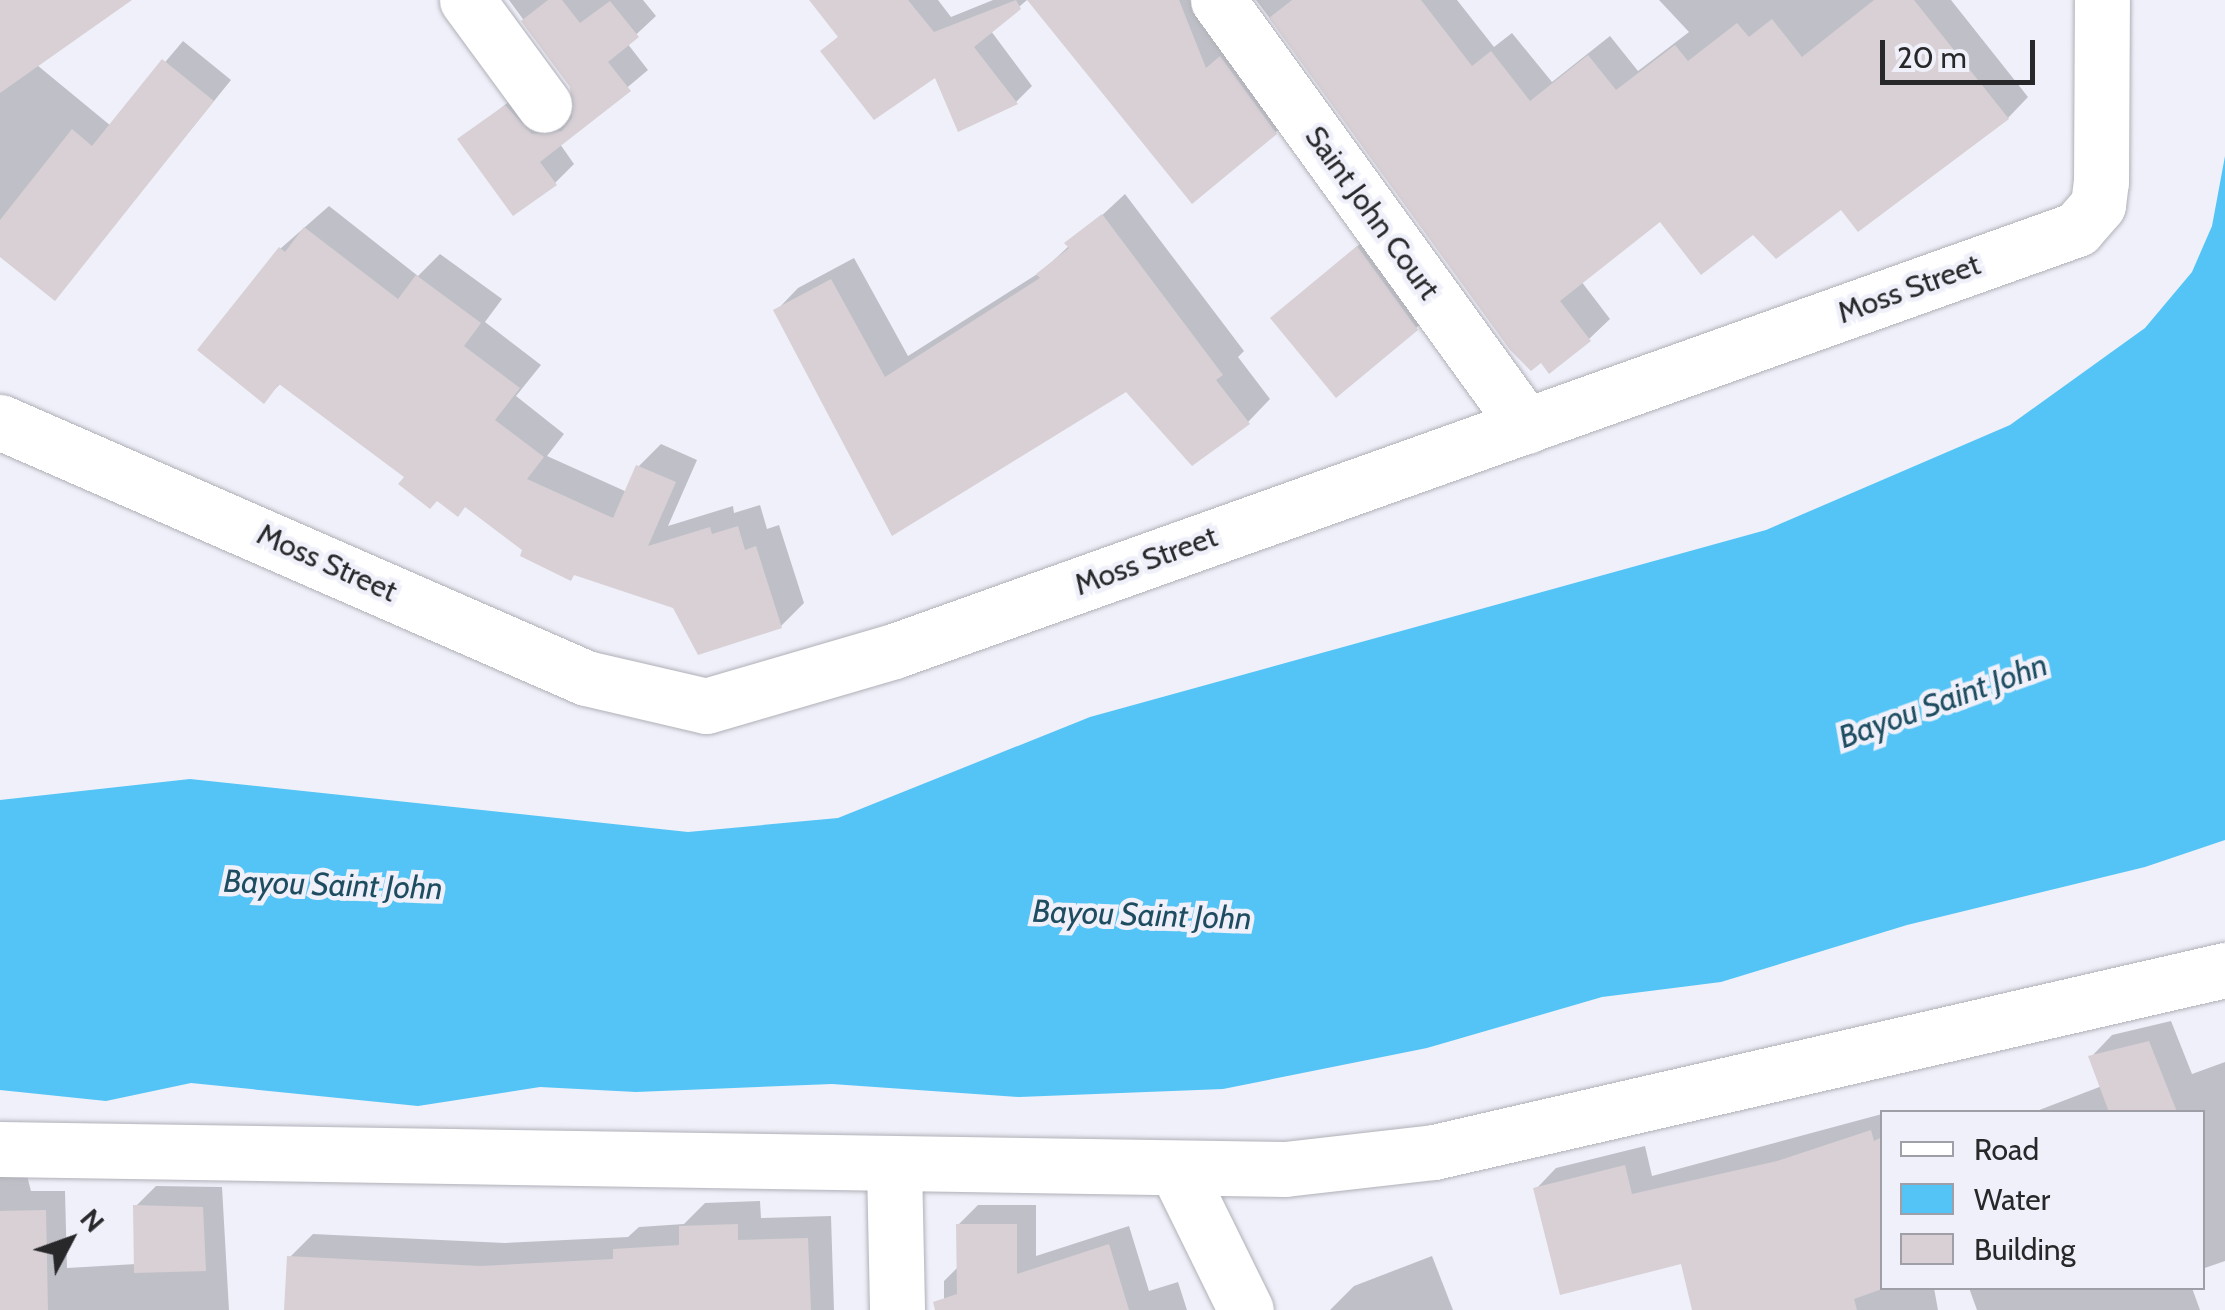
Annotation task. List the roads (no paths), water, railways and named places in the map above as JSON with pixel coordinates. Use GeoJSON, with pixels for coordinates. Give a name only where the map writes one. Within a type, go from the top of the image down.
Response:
{"type":"FeatureCollection","features":[{"type":"Feature","properties":{"kind":"street"},"geometry":{"type":"LineString","coordinates":[[467,0],[544,105]]}},
{"type":"Feature","properties":{"kind":"street","name":"Saint John Court"},"geometry":{"type":"LineString","coordinates":[[1218,0],[1526,426]]}},
{"type":"Feature","properties":{"kind":"street","name":"Moss Street"},"geometry":{"type":"LineString","coordinates":[[0,422],[586,678],[706,706],[894,651],[2090,220],[2101,182],[2102,0]]}},
{"type":"Feature","properties":{"kind":"street"},"geometry":{"type":"LineString","coordinates":[[0,1150],[1285,1169],[1434,1152],[2225,970]]}},
{"type":"Feature","properties":{"kind":"street"},"geometry":{"type":"LineString","coordinates":[[894,1165],[897,1310]]}},
{"type":"Feature","properties":{"kind":"street"},"geometry":{"type":"LineString","coordinates":[[1176,1168],[1246,1310]]}},
{"type":"Feature","properties":{"kind":"water","name":"Bayou Saint John"},"geometry":{"type":"Polygon","coordinates":[[[2225,156],[2225,840],[2145,867],[1907,925],[1721,982],[1602,997],[1427,1048],[1223,1089],[1019,1097],[832,1084],[636,1092],[540,1087],[418,1106],[191,1083],[106,1101],[0,1090],[0,800],[190,779],[688,832],[838,818],[1090,717],[1766,530],[2010,425],[2145,328],[2192,272],[2212,226],[2225,156]]]}}]}
